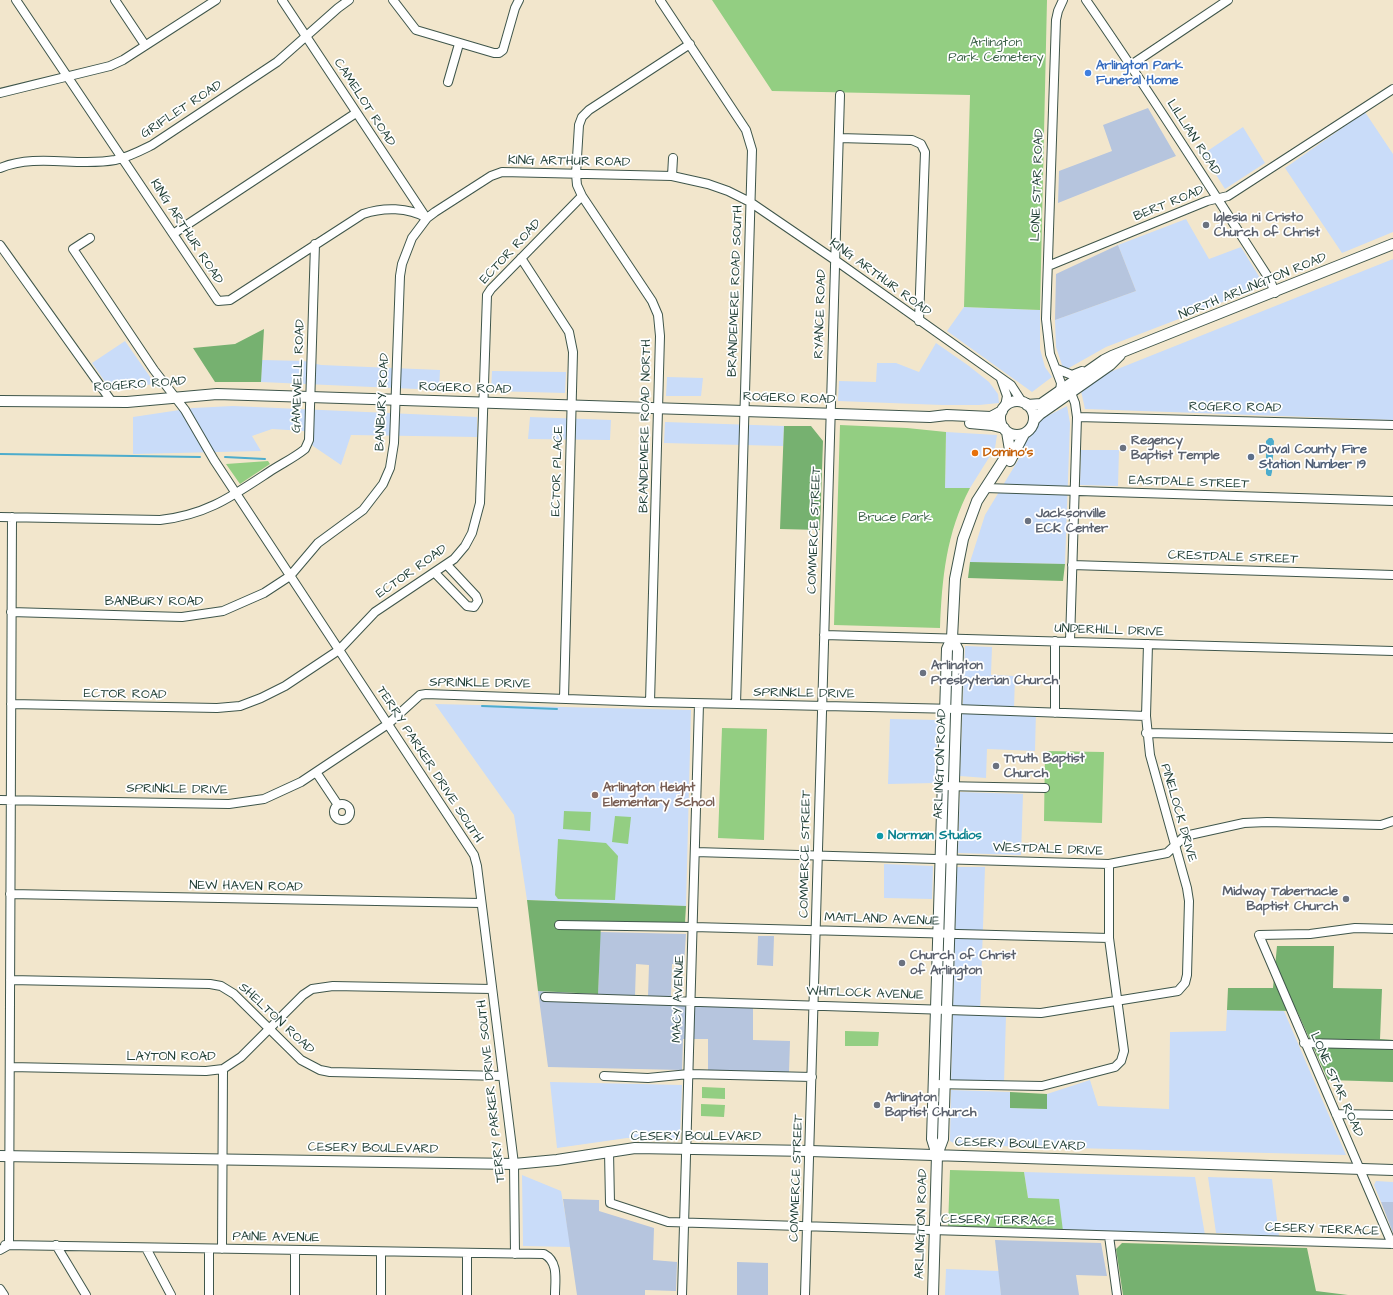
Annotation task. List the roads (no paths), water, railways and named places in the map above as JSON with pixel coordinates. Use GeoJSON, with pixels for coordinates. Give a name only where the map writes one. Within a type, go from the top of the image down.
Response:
{"type":"FeatureCollection","features":[{"type":"Feature","properties":{"kind":"main road","name":"NORTH ARLINGTON ROAD"},"geometry":{"type":"LineString","coordinates":[[1025,404],[1041,404],[1104,360],[1275,293],[1393,244]]}},
{"type":"Feature","properties":{"kind":"main road","name":"NORTH ARLINGTON ROAD"},"geometry":{"type":"LineString","coordinates":[[1034,420],[1110,365],[1117,355]]}},
{"type":"Feature","properties":{"kind":"main road","name":"ROGERO ROAD"},"geometry":{"type":"LineString","coordinates":[[0,401],[112,402],[217,394],[930,417],[947,415],[990,417],[1004,409]]}},
{"type":"Feature","properties":{"kind":"main road"},"geometry":{"type":"LineString","coordinates":[[1015,402],[1025,404],[1032,410],[1034,420],[1032,427],[1024,434],[1014,435],[1006,430],[1001,421],[1004,409],[1015,402]]}},
{"type":"Feature","properties":{"kind":"main road","name":"ROGERO ROAD"},"geometry":{"type":"LineString","coordinates":[[930,417],[947,421],[992,425],[1006,430]]}},
{"type":"Feature","properties":{"kind":"main road","name":"ARLINGTON ROAD"},"geometry":{"type":"LineString","coordinates":[[933,1295],[937,1155],[932,1139],[933,1084],[947,649],[952,638],[957,566],[969,519],[985,488],[1010,450],[1006,430]]}},
{"type":"Feature","properties":{"kind":"main road","name":"ARLINGTON ROAD"},"geometry":{"type":"LineString","coordinates":[[999,467],[1009,462],[1024,434]]}},
{"type":"Feature","properties":{"kind":"main road","name":"ARLINGTON ROAD"},"geometry":{"type":"LineString","coordinates":[[937,1155],[943,1139],[952,859],[958,650],[952,638]]}},
{"type":"Feature","properties":{"kind":"main road","name":"CESERY BOULEVARD"},"geometry":{"type":"LineString","coordinates":[[5,1156],[514,1164],[557,1160],[635,1148],[686,1148],[1393,1170]]}},
{"type":"Feature","properties":{"kind":"street","name":"KING ARTHUR ROAD"},"geometry":{"type":"LineString","coordinates":[[16,0],[123,158],[215,299],[223,302],[230,300],[354,218],[371,211],[396,210],[419,213],[427,218],[491,176],[502,172],[672,176],[708,184],[750,202],[835,260],[1011,385],[1025,404]]}},
{"type":"Feature","properties":{"kind":"street"},"geometry":{"type":"LineString","coordinates":[[115,0],[145,45]]}},
{"type":"Feature","properties":{"kind":"street"},"geometry":{"type":"LineString","coordinates":[[0,93],[110,66],[123,60],[215,0]]}},
{"type":"Feature","properties":{"kind":"street","name":"CAMELOT ROAD"},"geometry":{"type":"LineString","coordinates":[[282,0],[427,218]]}},
{"type":"Feature","properties":{"kind":"street","name":"GRIFLET ROAD"},"geometry":{"type":"LineString","coordinates":[[0,168],[11,164],[36,160],[103,161],[123,158],[152,145],[277,62],[349,0]]}},
{"type":"Feature","properties":{"kind":"street"},"geometry":{"type":"LineString","coordinates":[[393,0],[416,30],[459,44],[499,53],[502,50],[515,8],[519,0]]}},
{"type":"Feature","properties":{"kind":"street","name":"BRANDEMERE ROAD SOUTH"},"geometry":{"type":"LineString","coordinates":[[660,0],[746,130],[750,139],[752,150],[736,704]]}},
{"type":"Feature","properties":{"kind":"street","name":"LONE STAR ROAD"},"geometry":{"type":"LineString","coordinates":[[1060,391],[1061,383],[1057,369],[1050,354],[1047,338],[1056,20],[1063,0]]}},
{"type":"Feature","properties":{"kind":"street","name":"LILLIAN ROAD"},"geometry":{"type":"LineString","coordinates":[[1086,0],[1131,65],[1270,280],[1275,293]]}},
{"type":"Feature","properties":{"kind":"street"},"geometry":{"type":"LineString","coordinates":[[1131,65],[1228,0]]}},
{"type":"Feature","properties":{"kind":"street"},"geometry":{"type":"LineString","coordinates":[[448,82],[459,44]]}},
{"type":"Feature","properties":{"kind":"street","name":"BRANDEMERE ROAD NORTH"},"geometry":{"type":"LineString","coordinates":[[650,702],[660,336],[658,315],[652,301],[582,196],[577,185],[576,174],[579,124],[582,117],[589,110],[690,44]]}},
{"type":"Feature","properties":{"kind":"street","name":"BERT ROAD"},"geometry":{"type":"LineString","coordinates":[[1048,266],[1206,201],[1228,196],[1393,89]]}},
{"type":"Feature","properties":{"kind":"street","name":"RYANCE ROAD"},"geometry":{"type":"LineString","coordinates":[[831,413],[840,95]]}},
{"type":"Feature","properties":{"kind":"street"},"geometry":{"type":"LineString","coordinates":[[173,234],[356,113]]}},
{"type":"Feature","properties":{"kind":"street"},"geometry":{"type":"LineString","coordinates":[[839,138],[912,140],[921,144],[925,152],[919,321]]}},
{"type":"Feature","properties":{"kind":"street"},"geometry":{"type":"LineString","coordinates":[[672,176],[673,158]]}},
{"type":"Feature","properties":{"kind":"street","name":"ECTOR ROAD"},"geometry":{"type":"LineString","coordinates":[[11,704],[217,708],[240,706],[261,698],[285,686],[339,650],[375,612],[447,565],[465,546],[472,533],[477,520],[480,503],[487,295],[491,289],[582,196]]}},
{"type":"Feature","properties":{"kind":"street","name":"BANBURY ROAD"},"geometry":{"type":"LineString","coordinates":[[11,612],[182,617],[223,612],[246,603],[290,576],[318,543],[363,510],[383,484],[390,468],[394,443],[400,276],[406,250],[412,238],[427,218]]}},
{"type":"Feature","properties":{"kind":"street","name":"TERRY PARKER DRIVE SOUTH"},"geometry":{"type":"LineString","coordinates":[[90,238],[73,249],[174,397],[185,410],[236,493],[474,855],[482,903],[502,1076],[514,1164],[515,1254]]}},
{"type":"Feature","properties":{"kind":"street","name":"GAMEWELL ROAD"},"geometry":{"type":"LineString","coordinates":[[0,517],[160,520],[196,513],[217,505],[305,449],[309,440],[315,244]]}},
{"type":"Feature","properties":{"kind":"street"},"geometry":{"type":"LineString","coordinates":[[0,245],[112,402]]}},
{"type":"Feature","properties":{"kind":"street","name":"ECTOR PLACE"},"geometry":{"type":"LineString","coordinates":[[521,258],[569,332],[572,341],[572,406],[564,698]]}},
{"type":"Feature","properties":{"kind":"street"},"geometry":{"type":"LineString","coordinates":[[1057,369],[1072,376],[1079,373],[1102,357],[1117,355]]}},
{"type":"Feature","properties":{"kind":"street"},"geometry":{"type":"LineString","coordinates":[[1000,378],[1007,396],[1004,409]]}},
{"type":"Feature","properties":{"kind":"street"},"geometry":{"type":"LineString","coordinates":[[1070,641],[1077,417],[1076,403],[1071,393]]}},
{"type":"Feature","properties":{"kind":"street","name":"COMMERCE STREET"},"geometry":{"type":"LineString","coordinates":[[805,1295],[831,413]]}},
{"type":"Feature","properties":{"kind":"street","name":"ROGERO ROAD"},"geometry":{"type":"LineString","coordinates":[[1077,417],[1393,425]]}},
{"type":"Feature","properties":{"kind":"street","name":"EASTDALE STREET"},"geometry":{"type":"LineString","coordinates":[[985,488],[1393,501]]}},
{"type":"Feature","properties":{"kind":"street"},"geometry":{"type":"LineString","coordinates":[[0,1250],[9,1245],[5,1156],[10,1066],[12,517]]}},
{"type":"Feature","properties":{"kind":"street"},"geometry":{"type":"LineString","coordinates":[[435,573],[467,606],[474,607],[478,600],[476,596],[447,565]]}},
{"type":"Feature","properties":{"kind":"street","name":"CRESTDALE STREET"},"geometry":{"type":"LineString","coordinates":[[1072,565],[1393,575]]}},
{"type":"Feature","properties":{"kind":"street","name":"UNDERHILL DRIVE"},"geometry":{"type":"LineString","coordinates":[[824,635],[1393,651]]}},
{"type":"Feature","properties":{"kind":"street"},"geometry":{"type":"LineString","coordinates":[[1055,641],[1055,713]]}},
{"type":"Feature","properties":{"kind":"street","name":"PINELOCK DRIVE"},"geometry":{"type":"LineString","coordinates":[[1148,644],[1146,733],[1150,755],[1189,901],[1188,975],[1182,988]]}},
{"type":"Feature","properties":{"kind":"street","name":"SPRINKLE DRIVE"},"geometry":{"type":"LineString","coordinates":[[0,800],[229,804],[264,799],[281,792],[316,772],[388,724],[420,696],[426,694],[699,704],[956,709],[1146,716]]}},
{"type":"Feature","properties":{"kind":"street","name":"MACY AVENUE"},"geometry":{"type":"LineString","coordinates":[[682,1295],[699,704]]}},
{"type":"Feature","properties":{"kind":"street"},"geometry":{"type":"LineString","coordinates":[[1146,733],[1393,738]]}},
{"type":"Feature","properties":{"kind":"street"},"geometry":{"type":"LineString","coordinates":[[316,772],[338,805]]}},
{"type":"Feature","properties":{"kind":"street"},"geometry":{"type":"LineString","coordinates":[[942,786],[1044,788]]}},
{"type":"Feature","properties":{"kind":"street","name":"WESTDALE DRIVE"},"geometry":{"type":"LineString","coordinates":[[695,852],[1109,864],[1167,853],[1185,836],[1244,823],[1267,822],[1381,825],[1392,821]]}},
{"type":"Feature","properties":{"kind":"street"},"geometry":{"type":"LineString","coordinates":[[933,1084],[1042,1086],[1115,1067],[1121,1061],[1124,1051],[1109,938],[1109,864]]}},
{"type":"Feature","properties":{"kind":"street","name":"NEW HAVEN ROAD"},"geometry":{"type":"LineString","coordinates":[[10,894],[482,903]]}},
{"type":"Feature","properties":{"kind":"street","name":"MAITLAND AVENUE"},"geometry":{"type":"LineString","coordinates":[[559,925],[1109,938]]}},
{"type":"Feature","properties":{"kind":"street","name":"LONE STAR ROAD"},"geometry":{"type":"LineString","coordinates":[[1392,1244],[1258,935],[1310,934],[1355,928],[1393,929]]}},
{"type":"Feature","properties":{"kind":"street","name":"SHELTON ROAD"},"geometry":{"type":"LineString","coordinates":[[10,980],[210,984],[221,986],[234,994],[301,1060],[320,1070],[330,1072],[502,1076]]}},
{"type":"Feature","properties":{"kind":"street","name":"LAYTON ROAD"},"geometry":{"type":"LineString","coordinates":[[10,1066],[206,1071],[223,1069],[241,1057],[302,995],[323,986],[492,989]]}},
{"type":"Feature","properties":{"kind":"street","name":"WHITLOCK AVENUE"},"geometry":{"type":"LineString","coordinates":[[545,997],[1041,1013],[1174,992],[1182,988]]}},
{"type":"Feature","properties":{"kind":"street"},"geometry":{"type":"LineString","coordinates":[[1304,1043],[1393,1045]]}},
{"type":"Feature","properties":{"kind":"street"},"geometry":{"type":"LineString","coordinates":[[222,1249],[223,1069]]}},
{"type":"Feature","properties":{"kind":"street"},"geometry":{"type":"LineString","coordinates":[[604,1076],[648,1078],[688,1074],[812,1077]]}},
{"type":"Feature","properties":{"kind":"street"},"geometry":{"type":"LineString","coordinates":[[1336,1114],[1393,1115]]}},
{"type":"Feature","properties":{"kind":"street","name":"CESERY TERRACE"},"geometry":{"type":"LineString","coordinates":[[609,1151],[610,1203],[668,1222],[684,1224],[1392,1244]]}},
{"type":"Feature","properties":{"kind":"street"},"geometry":{"type":"LineString","coordinates":[[1109,1236],[1117,1295]]}},
{"type":"Feature","properties":{"kind":"street","name":"PAINE AVENUE"},"geometry":{"type":"LineString","coordinates":[[0,1244],[467,1254],[544,1254],[551,1258],[555,1266],[555,1295]]}},
{"type":"Feature","properties":{"kind":"street"},"geometry":{"type":"LineString","coordinates":[[56,1245],[86,1295]]}},
{"type":"Feature","properties":{"kind":"street"},"geometry":{"type":"LineString","coordinates":[[146,1248],[171,1295]]}},
{"type":"Feature","properties":{"kind":"street"},"geometry":{"type":"LineString","coordinates":[[209,1249],[209,1295]]}},
{"type":"Feature","properties":{"kind":"street"},"geometry":{"type":"LineString","coordinates":[[295,1250],[295,1295]]}},
{"type":"Feature","properties":{"kind":"street"},"geometry":{"type":"LineString","coordinates":[[381,1252],[381,1295]]}},
{"type":"Feature","properties":{"kind":"street"},"geometry":{"type":"LineString","coordinates":[[467,1254],[467,1295]]}},
{"type":"Feature","properties":{"kind":"street"},"geometry":{"type":"LineString","coordinates":[[0,1289],[4,1295]]}},
{"type":"Feature","properties":{"kind":"water"},"geometry":{"type":"Polygon","coordinates":[[[1269,438],[1272,438],[1274,441],[1271,476],[1266,474],[1266,441],[1269,438]]]}},
{"type":"Feature","properties":{"kind":"waterway"},"geometry":{"type":"LineString","coordinates":[[0,454],[200,457]]}},
{"type":"Feature","properties":{"kind":"waterway"},"geometry":{"type":"LineString","coordinates":[[225,457],[265,459]]}},
{"type":"Feature","properties":{"kind":"waterway"},"geometry":{"type":"LineString","coordinates":[[482,706],[557,709]]}},
{"type":"Feature","properties":{"kind":"place","name":"Arlington Park Funeral Home"},"geometry":{"type":"Point","coordinates":[1088,73]}},
{"type":"Feature","properties":{"kind":"place","name":"Iglesia ni Cristo Church of Christ"},"geometry":{"type":"Point","coordinates":[1206,225]}},
{"type":"Feature","properties":{"kind":"place","name":"Regency Baptist Temple"},"geometry":{"type":"Point","coordinates":[1123,448]}},
{"type":"Feature","properties":{"kind":"place","name":"Domino's"},"geometry":{"type":"Point","coordinates":[975,453]}},
{"type":"Feature","properties":{"kind":"place","name":"Duval County Fire Station Number 19"},"geometry":{"type":"Point","coordinates":[1251,457]}},
{"type":"Feature","properties":{"kind":"place","name":"Jacksonville ECK Center"},"geometry":{"type":"Point","coordinates":[1028,521]}},
{"type":"Feature","properties":{"kind":"place","name":"Arlington Presbyterian Church"},"geometry":{"type":"Point","coordinates":[923,673]}},
{"type":"Feature","properties":{"kind":"place","name":"Truth Baptist Church"},"geometry":{"type":"Point","coordinates":[996,766]}},
{"type":"Feature","properties":{"kind":"place","name":"Arlington Height Elementary School"},"geometry":{"type":"Point","coordinates":[595,795]}},
{"type":"Feature","properties":{"kind":"place","name":"Norman Studios"},"geometry":{"type":"Point","coordinates":[880,836]}},
{"type":"Feature","properties":{"kind":"place","name":"Midway Tabernacle Baptist Church"},"geometry":{"type":"Point","coordinates":[1346,899]}},
{"type":"Feature","properties":{"kind":"place","name":"Church of Christ of Arlington"},"geometry":{"type":"Point","coordinates":[902,963]}},
{"type":"Feature","properties":{"kind":"place","name":"Arlington Baptist Church"},"geometry":{"type":"Point","coordinates":[877,1105]}},
{"type":"Feature","properties":{"kind":"park label","name":"Arlington Park Cemetery"},"geometry":{"type":"Point","coordinates":[996,50]}},
{"type":"Feature","properties":{"kind":"park label","name":"Bruce Park"},"geometry":{"type":"Point","coordinates":[895,518]}}]}
